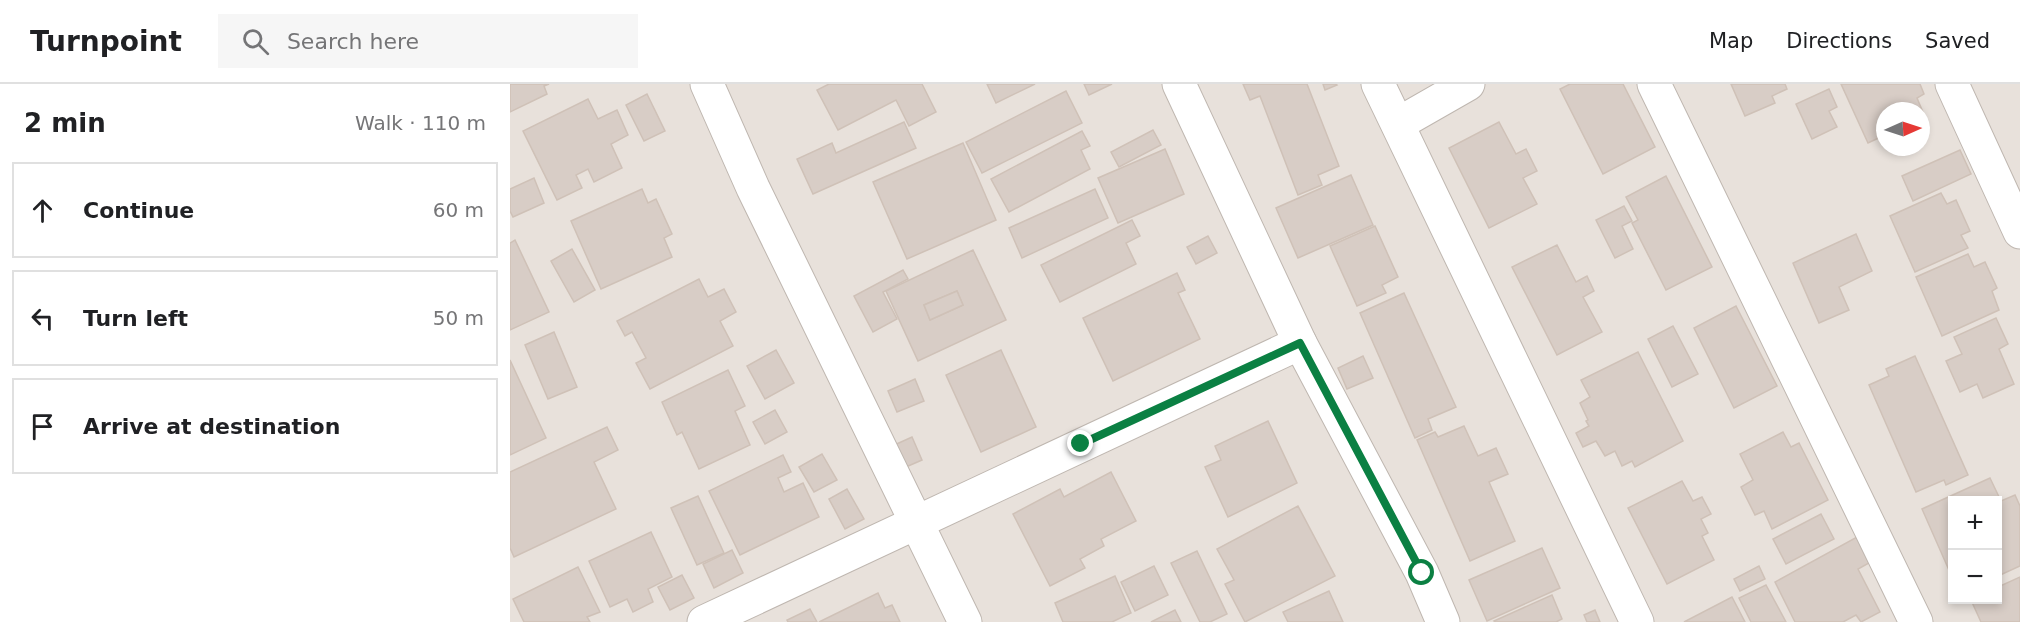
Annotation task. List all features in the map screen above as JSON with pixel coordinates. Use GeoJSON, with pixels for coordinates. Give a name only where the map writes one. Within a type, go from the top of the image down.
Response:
{"type":"FeatureCollection","features":[{"type":"Feature","properties":{"kind":"street"},"geometry":{"type":"LineString","coordinates":[[707,84],[753,188],[965,622]]}},
{"type":"Feature","properties":{"kind":"street"},"geometry":{"type":"LineString","coordinates":[[1179,84],[1300,343],[1422,573],[1443,622]]}},
{"type":"Feature","properties":{"kind":"street"},"geometry":{"type":"LineString","coordinates":[[1378,84],[1637,622]]}},
{"type":"Feature","properties":{"kind":"street"},"geometry":{"type":"LineString","coordinates":[[1398,124],[1468,84]]}},
{"type":"Feature","properties":{"kind":"street"},"geometry":{"type":"LineString","coordinates":[[1654,84],[1916,622]]}},
{"type":"Feature","properties":{"kind":"street"},"geometry":{"type":"LineString","coordinates":[[1952,84],[2020,232]]}},
{"type":"Feature","properties":{"kind":"street"},"geometry":{"type":"LineString","coordinates":[[704,622],[1300,343]]}},
{"type":"Feature","properties":{"kind":"shaded area"},"geometry":{"type":"Polygon","coordinates":[[[510,84],[2020,84],[2020,622],[510,622],[510,84]]]}},
{"type":"Feature","properties":{"kind":"building"},"geometry":{"type":"Polygon","coordinates":[[[510,84],[549,84],[544,86],[547,94],[510,112],[510,84]]]}},
{"type":"Feature","properties":{"kind":"building"},"geometry":{"type":"Polygon","coordinates":[[[829,84],[922,84],[936,112],[909,126],[896,100],[838,130],[817,90],[829,84]]]}},
{"type":"Feature","properties":{"kind":"building"},"geometry":{"type":"Polygon","coordinates":[[[987,84],[1035,84],[996,103],[987,84]]]}},
{"type":"Feature","properties":{"kind":"building"},"geometry":{"type":"Polygon","coordinates":[[[1084,84],[1112,84],[1089,95],[1084,84]]]}},
{"type":"Feature","properties":{"kind":"building"},"geometry":{"type":"Polygon","coordinates":[[[1243,84],[1307,84],[1339,166],[1318,175],[1322,185],[1298,195],[1260,96],[1250,100],[1243,84]]]}},
{"type":"Feature","properties":{"kind":"building"},"geometry":{"type":"Polygon","coordinates":[[[1323,84],[1336,84],[1337,85],[1325,90],[1323,84]]]}},
{"type":"Feature","properties":{"kind":"building"},"geometry":{"type":"Polygon","coordinates":[[[1570,84],[1623,84],[1655,147],[1603,174],[1560,89],[1570,84]]]}},
{"type":"Feature","properties":{"kind":"building"},"geometry":{"type":"Polygon","coordinates":[[[1731,84],[1785,84],[1787,89],[1772,96],[1775,103],[1745,116],[1731,84]]]}},
{"type":"Feature","properties":{"kind":"building"},"geometry":{"type":"Polygon","coordinates":[[[1841,84],[1920,84],[1924,94],[1917,98],[1919,102],[1876,102],[1876,139],[1868,143],[1841,84]]]}},
{"type":"Feature","properties":{"kind":"building"},"geometry":{"type":"Polygon","coordinates":[[[1829,89],[1837,107],[1829,111],[1837,127],[1812,139],[1796,104],[1829,89]]]}},
{"type":"Feature","properties":{"kind":"building"},"geometry":{"type":"Polygon","coordinates":[[[1066,91],[1082,123],[982,173],[966,142],[1066,91]]]}},
{"type":"Feature","properties":{"kind":"building"},"geometry":{"type":"Polygon","coordinates":[[[647,94],[665,131],[644,141],[626,105],[647,94]]]}},
{"type":"Feature","properties":{"kind":"building"},"geometry":{"type":"Polygon","coordinates":[[[588,99],[598,119],[617,110],[628,135],[611,144],[622,168],[594,182],[588,169],[576,175],[582,188],[557,200],[523,131],[588,99]]]}},
{"type":"Feature","properties":{"kind":"building"},"geometry":{"type":"Polygon","coordinates":[[[904,122],[916,148],[813,194],[797,159],[832,143],[836,153],[904,122]]]}},
{"type":"Feature","properties":{"kind":"building"},"geometry":{"type":"Polygon","coordinates":[[[1499,122],[1516,154],[1526,149],[1537,171],[1523,178],[1537,204],[1489,228],[1449,148],[1499,122]]]}},
{"type":"Feature","properties":{"kind":"building"},"geometry":{"type":"Polygon","coordinates":[[[1153,130],[1161,145],[1119,167],[1111,152],[1153,130]]]}},
{"type":"Feature","properties":{"kind":"building"},"geometry":{"type":"Polygon","coordinates":[[[1082,131],[1090,146],[1081,150],[1090,169],[1009,212],[991,179],[1082,131]]]}},
{"type":"Feature","properties":{"kind":"building"},"geometry":{"type":"Polygon","coordinates":[[[963,143],[996,220],[907,259],[873,182],[963,143]]]}},
{"type":"Feature","properties":{"kind":"building"},"geometry":{"type":"Polygon","coordinates":[[[1165,149],[1184,194],[1118,223],[1098,178],[1165,149]]]}},
{"type":"Feature","properties":{"kind":"building"},"geometry":{"type":"Polygon","coordinates":[[[1960,150],[1971,174],[1913,201],[1902,176],[1960,150]]]}},
{"type":"Feature","properties":{"kind":"building"},"geometry":{"type":"Polygon","coordinates":[[[1351,175],[1373,225],[1298,258],[1276,208],[1351,175]]]}},
{"type":"Feature","properties":{"kind":"building"},"geometry":{"type":"Polygon","coordinates":[[[1666,176],[1712,267],[1666,290],[1632,223],[1638,220],[1626,197],[1666,176]]]}},
{"type":"Feature","properties":{"kind":"building"},"geometry":{"type":"Polygon","coordinates":[[[534,178],[544,203],[513,217],[510,211],[510,189],[534,178]]]}},
{"type":"Feature","properties":{"kind":"building"},"geometry":{"type":"Polygon","coordinates":[[[642,189],[648,203],[656,199],[672,234],[664,238],[672,257],[601,289],[571,221],[642,189]]]}},
{"type":"Feature","properties":{"kind":"building"},"geometry":{"type":"Polygon","coordinates":[[[1095,189],[1108,218],[1022,258],[1009,228],[1095,189]]]}},
{"type":"Feature","properties":{"kind":"building"},"geometry":{"type":"Polygon","coordinates":[[[1941,193],[1947,204],[1956,200],[1970,231],[1961,235],[1968,248],[1915,272],[1890,216],[1941,193]]]}},
{"type":"Feature","properties":{"kind":"building"},"geometry":{"type":"Polygon","coordinates":[[[1624,206],[1632,221],[1622,226],[1633,249],[1615,258],[1596,220],[1624,206]]]}},
{"type":"Feature","properties":{"kind":"building"},"geometry":{"type":"Polygon","coordinates":[[[1132,220],[1140,236],[1126,243],[1136,264],[1060,302],[1041,265],[1132,220]]]}},
{"type":"Feature","properties":{"kind":"building"},"geometry":{"type":"Polygon","coordinates":[[[1375,226],[1398,277],[1382,285],[1386,293],[1357,306],[1330,246],[1375,226]]]}},
{"type":"Feature","properties":{"kind":"building"},"geometry":{"type":"Polygon","coordinates":[[[1856,234],[1872,271],[1839,287],[1849,310],[1819,323],[1793,263],[1856,234]]]}},
{"type":"Feature","properties":{"kind":"building"},"geometry":{"type":"Polygon","coordinates":[[[1208,236],[1217,253],[1196,264],[1187,247],[1208,236]]]}},
{"type":"Feature","properties":{"kind":"building"},"geometry":{"type":"Polygon","coordinates":[[[515,240],[549,312],[510,330],[510,243],[515,240]]]}},
{"type":"Feature","properties":{"kind":"building"},"geometry":{"type":"Polygon","coordinates":[[[1557,245],[1576,282],[1587,276],[1594,291],[1583,297],[1602,332],[1557,355],[1512,267],[1557,245]]]}},
{"type":"Feature","properties":{"kind":"building"},"geometry":{"type":"Polygon","coordinates":[[[572,249],[595,290],[574,302],[551,261],[572,249]]]}},
{"type":"Feature","properties":{"kind":"building"},"geometry":{"type":"Polygon","coordinates":[[[973,250],[1006,320],[918,361],[886,291],[973,250]],[[957,291],[924,305],[930,320],[963,305],[957,291]]]}},
{"type":"Feature","properties":{"kind":"building"},"geometry":{"type":"Polygon","coordinates":[[[1968,254],[1974,267],[1985,262],[1997,288],[1992,291],[1999,310],[1942,336],[1916,277],[1968,254]]]}},
{"type":"Feature","properties":{"kind":"building"},"geometry":{"type":"Polygon","coordinates":[[[903,270],[908,279],[883,292],[897,319],[873,332],[854,296],[903,270]]]}},
{"type":"Feature","properties":{"kind":"building"},"geometry":{"type":"Polygon","coordinates":[[[1177,273],[1185,290],[1178,293],[1200,339],[1113,381],[1083,318],[1177,273]]]}},
{"type":"Feature","properties":{"kind":"building"},"geometry":{"type":"Polygon","coordinates":[[[699,279],[708,297],[724,289],[736,312],[720,321],[733,346],[650,389],[636,363],[646,358],[632,332],[625,336],[617,321],[699,279]]]}},
{"type":"Feature","properties":{"kind":"building"},"geometry":{"type":"Polygon","coordinates":[[[957,291],[963,305],[930,320],[924,305],[957,291]]]}},
{"type":"Feature","properties":{"kind":"building"},"geometry":{"type":"Polygon","coordinates":[[[1404,293],[1456,407],[1428,419],[1432,430],[1415,438],[1360,313],[1404,293]]]}},
{"type":"Feature","properties":{"kind":"building"},"geometry":{"type":"Polygon","coordinates":[[[1736,306],[1777,386],[1734,408],[1694,328],[1736,306]]]}},
{"type":"Feature","properties":{"kind":"building"},"geometry":{"type":"Polygon","coordinates":[[[1996,318],[2008,344],[1999,349],[2014,384],[1983,398],[1977,384],[1960,392],[1946,361],[1962,354],[1954,337],[1996,318]]]}},
{"type":"Feature","properties":{"kind":"building"},"geometry":{"type":"Polygon","coordinates":[[[1673,326],[1698,374],[1672,387],[1648,339],[1673,326]]]}},
{"type":"Feature","properties":{"kind":"building"},"geometry":{"type":"Polygon","coordinates":[[[554,332],[577,387],[548,399],[525,345],[554,332]]]}},
{"type":"Feature","properties":{"kind":"building"},"geometry":{"type":"Polygon","coordinates":[[[776,350],[794,383],[765,399],[747,366],[776,350]]]}},
{"type":"Feature","properties":{"kind":"building"},"geometry":{"type":"Polygon","coordinates":[[[1001,350],[1036,427],[981,452],[946,375],[1001,350]]]}},
{"type":"Feature","properties":{"kind":"building"},"geometry":{"type":"Polygon","coordinates":[[[1638,352],[1683,441],[1635,467],[1632,461],[1622,466],[1615,451],[1605,456],[1596,441],[1583,447],[1576,433],[1589,426],[1580,403],[1590,397],[1581,380],[1638,352]]]}},
{"type":"Feature","properties":{"kind":"building"},"geometry":{"type":"Polygon","coordinates":[[[1363,356],[1373,378],[1347,389],[1338,368],[1363,356]]]}},
{"type":"Feature","properties":{"kind":"building"},"geometry":{"type":"Polygon","coordinates":[[[1915,356],[1968,475],[1946,485],[1944,480],[1916,492],[1869,385],[1889,376],[1886,369],[1915,356]]]}},
{"type":"Feature","properties":{"kind":"building"},"geometry":{"type":"Polygon","coordinates":[[[510,360],[546,438],[510,455],[510,360]]]}},
{"type":"Feature","properties":{"kind":"building"},"geometry":{"type":"Polygon","coordinates":[[[728,370],[745,406],[735,411],[750,445],[699,469],[682,432],[677,435],[662,402],[728,370]]]}},
{"type":"Feature","properties":{"kind":"building"},"geometry":{"type":"Polygon","coordinates":[[[915,379],[924,401],[897,412],[888,391],[915,379]]]}},
{"type":"Feature","properties":{"kind":"building"},"geometry":{"type":"Polygon","coordinates":[[[775,410],[787,432],[765,444],[753,422],[775,410]]]}},
{"type":"Feature","properties":{"kind":"building"},"geometry":{"type":"Polygon","coordinates":[[[1268,421],[1297,483],[1228,517],[1205,467],[1221,460],[1215,446],[1268,421]]]}},
{"type":"Feature","properties":{"kind":"building"},"geometry":{"type":"Polygon","coordinates":[[[1464,426],[1478,456],[1496,448],[1508,474],[1489,482],[1515,541],[1470,561],[1417,440],[1435,432],[1438,437],[1464,426]]]}},
{"type":"Feature","properties":{"kind":"building"},"geometry":{"type":"Polygon","coordinates":[[[607,427],[618,450],[594,462],[616,509],[514,557],[510,548],[510,472],[607,427]]]}},
{"type":"Feature","properties":{"kind":"building"},"geometry":{"type":"Polygon","coordinates":[[[1783,432],[1791,447],[1799,443],[1828,500],[1772,529],[1764,511],[1755,515],[1741,487],[1753,480],[1740,454],[1783,432]]]}},
{"type":"Feature","properties":{"kind":"building"},"geometry":{"type":"Polygon","coordinates":[[[912,437],[922,460],[899,470],[890,447],[912,437]]]}},
{"type":"Feature","properties":{"kind":"building"},"geometry":{"type":"Polygon","coordinates":[[[822,454],[837,480],[814,492],[799,467],[822,454]]]}},
{"type":"Feature","properties":{"kind":"building"},"geometry":{"type":"Polygon","coordinates":[[[783,455],[791,472],[778,478],[784,492],[803,483],[819,517],[740,555],[709,491],[783,455]]]}},
{"type":"Feature","properties":{"kind":"building"},"geometry":{"type":"Polygon","coordinates":[[[1111,472],[1136,521],[1101,539],[1104,546],[1080,559],[1085,568],[1050,586],[1013,514],[1060,489],[1064,497],[1111,472]]]}},
{"type":"Feature","properties":{"kind":"building"},"geometry":{"type":"Polygon","coordinates":[[[1990,478],[1999,496],[1951,496],[1990,478]]]}},
{"type":"Feature","properties":{"kind":"building"},"geometry":{"type":"Polygon","coordinates":[[[1682,481],[1693,501],[1702,497],[1711,514],[1701,519],[1708,533],[1702,536],[1714,560],[1667,584],[1628,508],[1682,481]]]}},
{"type":"Feature","properties":{"kind":"building"},"geometry":{"type":"Polygon","coordinates":[[[847,489],[864,519],[845,529],[829,499],[847,489]]]}},
{"type":"Feature","properties":{"kind":"building"},"geometry":{"type":"Polygon","coordinates":[[[2015,495],[2020,506],[2020,566],[2002,574],[2002,501],[2015,495]]]}},
{"type":"Feature","properties":{"kind":"building"},"geometry":{"type":"Polygon","coordinates":[[[698,496],[724,553],[697,565],[671,508],[698,496]]]}},
{"type":"Feature","properties":{"kind":"building"},"geometry":{"type":"Polygon","coordinates":[[[1948,497],[1948,568],[1922,509],[1948,497]]]}},
{"type":"Feature","properties":{"kind":"building"},"geometry":{"type":"Polygon","coordinates":[[[1298,506],[1335,576],[1245,622],[1225,584],[1234,580],[1217,549],[1298,506]]]}},
{"type":"Feature","properties":{"kind":"building"},"geometry":{"type":"Polygon","coordinates":[[[1821,514],[1834,539],[1786,564],[1773,539],[1821,514]]]}},
{"type":"Feature","properties":{"kind":"building"},"geometry":{"type":"Polygon","coordinates":[[[651,532],[672,577],[648,589],[653,602],[633,612],[627,599],[610,607],[589,561],[651,532]]]}},
{"type":"Feature","properties":{"kind":"building"},"geometry":{"type":"Polygon","coordinates":[[[1857,537],[1869,563],[1858,569],[1880,612],[1861,622],[1856,615],[1843,622],[1795,622],[1775,582],[1857,537]]]}},
{"type":"Feature","properties":{"kind":"building"},"geometry":{"type":"Polygon","coordinates":[[[1542,548],[1560,588],[1487,621],[1469,580],[1542,548]]]}},
{"type":"Feature","properties":{"kind":"building"},"geometry":{"type":"Polygon","coordinates":[[[732,550],[743,573],[714,588],[703,564],[732,550]]]}},
{"type":"Feature","properties":{"kind":"building"},"geometry":{"type":"Polygon","coordinates":[[[1197,551],[1227,614],[1210,622],[1200,622],[1171,563],[1197,551]]]}},
{"type":"Feature","properties":{"kind":"building"},"geometry":{"type":"Polygon","coordinates":[[[1154,566],[1168,595],[1135,611],[1121,582],[1154,566]]]}},
{"type":"Feature","properties":{"kind":"building"},"geometry":{"type":"Polygon","coordinates":[[[1759,566],[1765,579],[1740,591],[1734,579],[1759,566]]]}},
{"type":"Feature","properties":{"kind":"building"},"geometry":{"type":"Polygon","coordinates":[[[578,567],[600,612],[587,617],[590,622],[524,622],[513,599],[578,567]]]}},
{"type":"Feature","properties":{"kind":"building"},"geometry":{"type":"Polygon","coordinates":[[[682,575],[694,598],[670,610],[658,587],[682,575]]]}},
{"type":"Feature","properties":{"kind":"building"},"geometry":{"type":"Polygon","coordinates":[[[1115,576],[1131,613],[1112,622],[1063,622],[1055,603],[1115,576]]]}},
{"type":"Feature","properties":{"kind":"building"},"geometry":{"type":"Polygon","coordinates":[[[2020,577],[2020,622],[1981,622],[1973,604],[2002,604],[2002,585],[2020,577]]]}},
{"type":"Feature","properties":{"kind":"building"},"geometry":{"type":"Polygon","coordinates":[[[1766,585],[1786,622],[1751,622],[1739,598],[1766,585]]]}},
{"type":"Feature","properties":{"kind":"building"},"geometry":{"type":"Polygon","coordinates":[[[1329,591],[1343,622],[1288,622],[1283,612],[1329,591]]]}},
{"type":"Feature","properties":{"kind":"building"},"geometry":{"type":"Polygon","coordinates":[[[878,593],[885,608],[892,605],[900,622],[819,622],[878,593]]]}},
{"type":"Feature","properties":{"kind":"building"},"geometry":{"type":"Polygon","coordinates":[[[1552,595],[1562,619],[1556,622],[1494,621],[1552,595]]]}},
{"type":"Feature","properties":{"kind":"building"},"geometry":{"type":"Polygon","coordinates":[[[1732,597],[1745,622],[1684,622],[1732,597]]]}},
{"type":"Feature","properties":{"kind":"building"},"geometry":{"type":"Polygon","coordinates":[[[810,609],[817,622],[788,622],[787,620],[810,609]]]}},
{"type":"Feature","properties":{"kind":"building"},"geometry":{"type":"Polygon","coordinates":[[[1175,610],[1181,622],[1151,622],[1175,610]]]}},
{"type":"Feature","properties":{"kind":"building"},"geometry":{"type":"Polygon","coordinates":[[[1595,610],[1600,622],[1587,622],[1584,615],[1595,610]]]}},
{"type":"Feature","properties":{"kind":"route"},"geometry":{"type":"LineString","coordinates":[[1081,444],[1300,343],[1422,573]]}}]}
